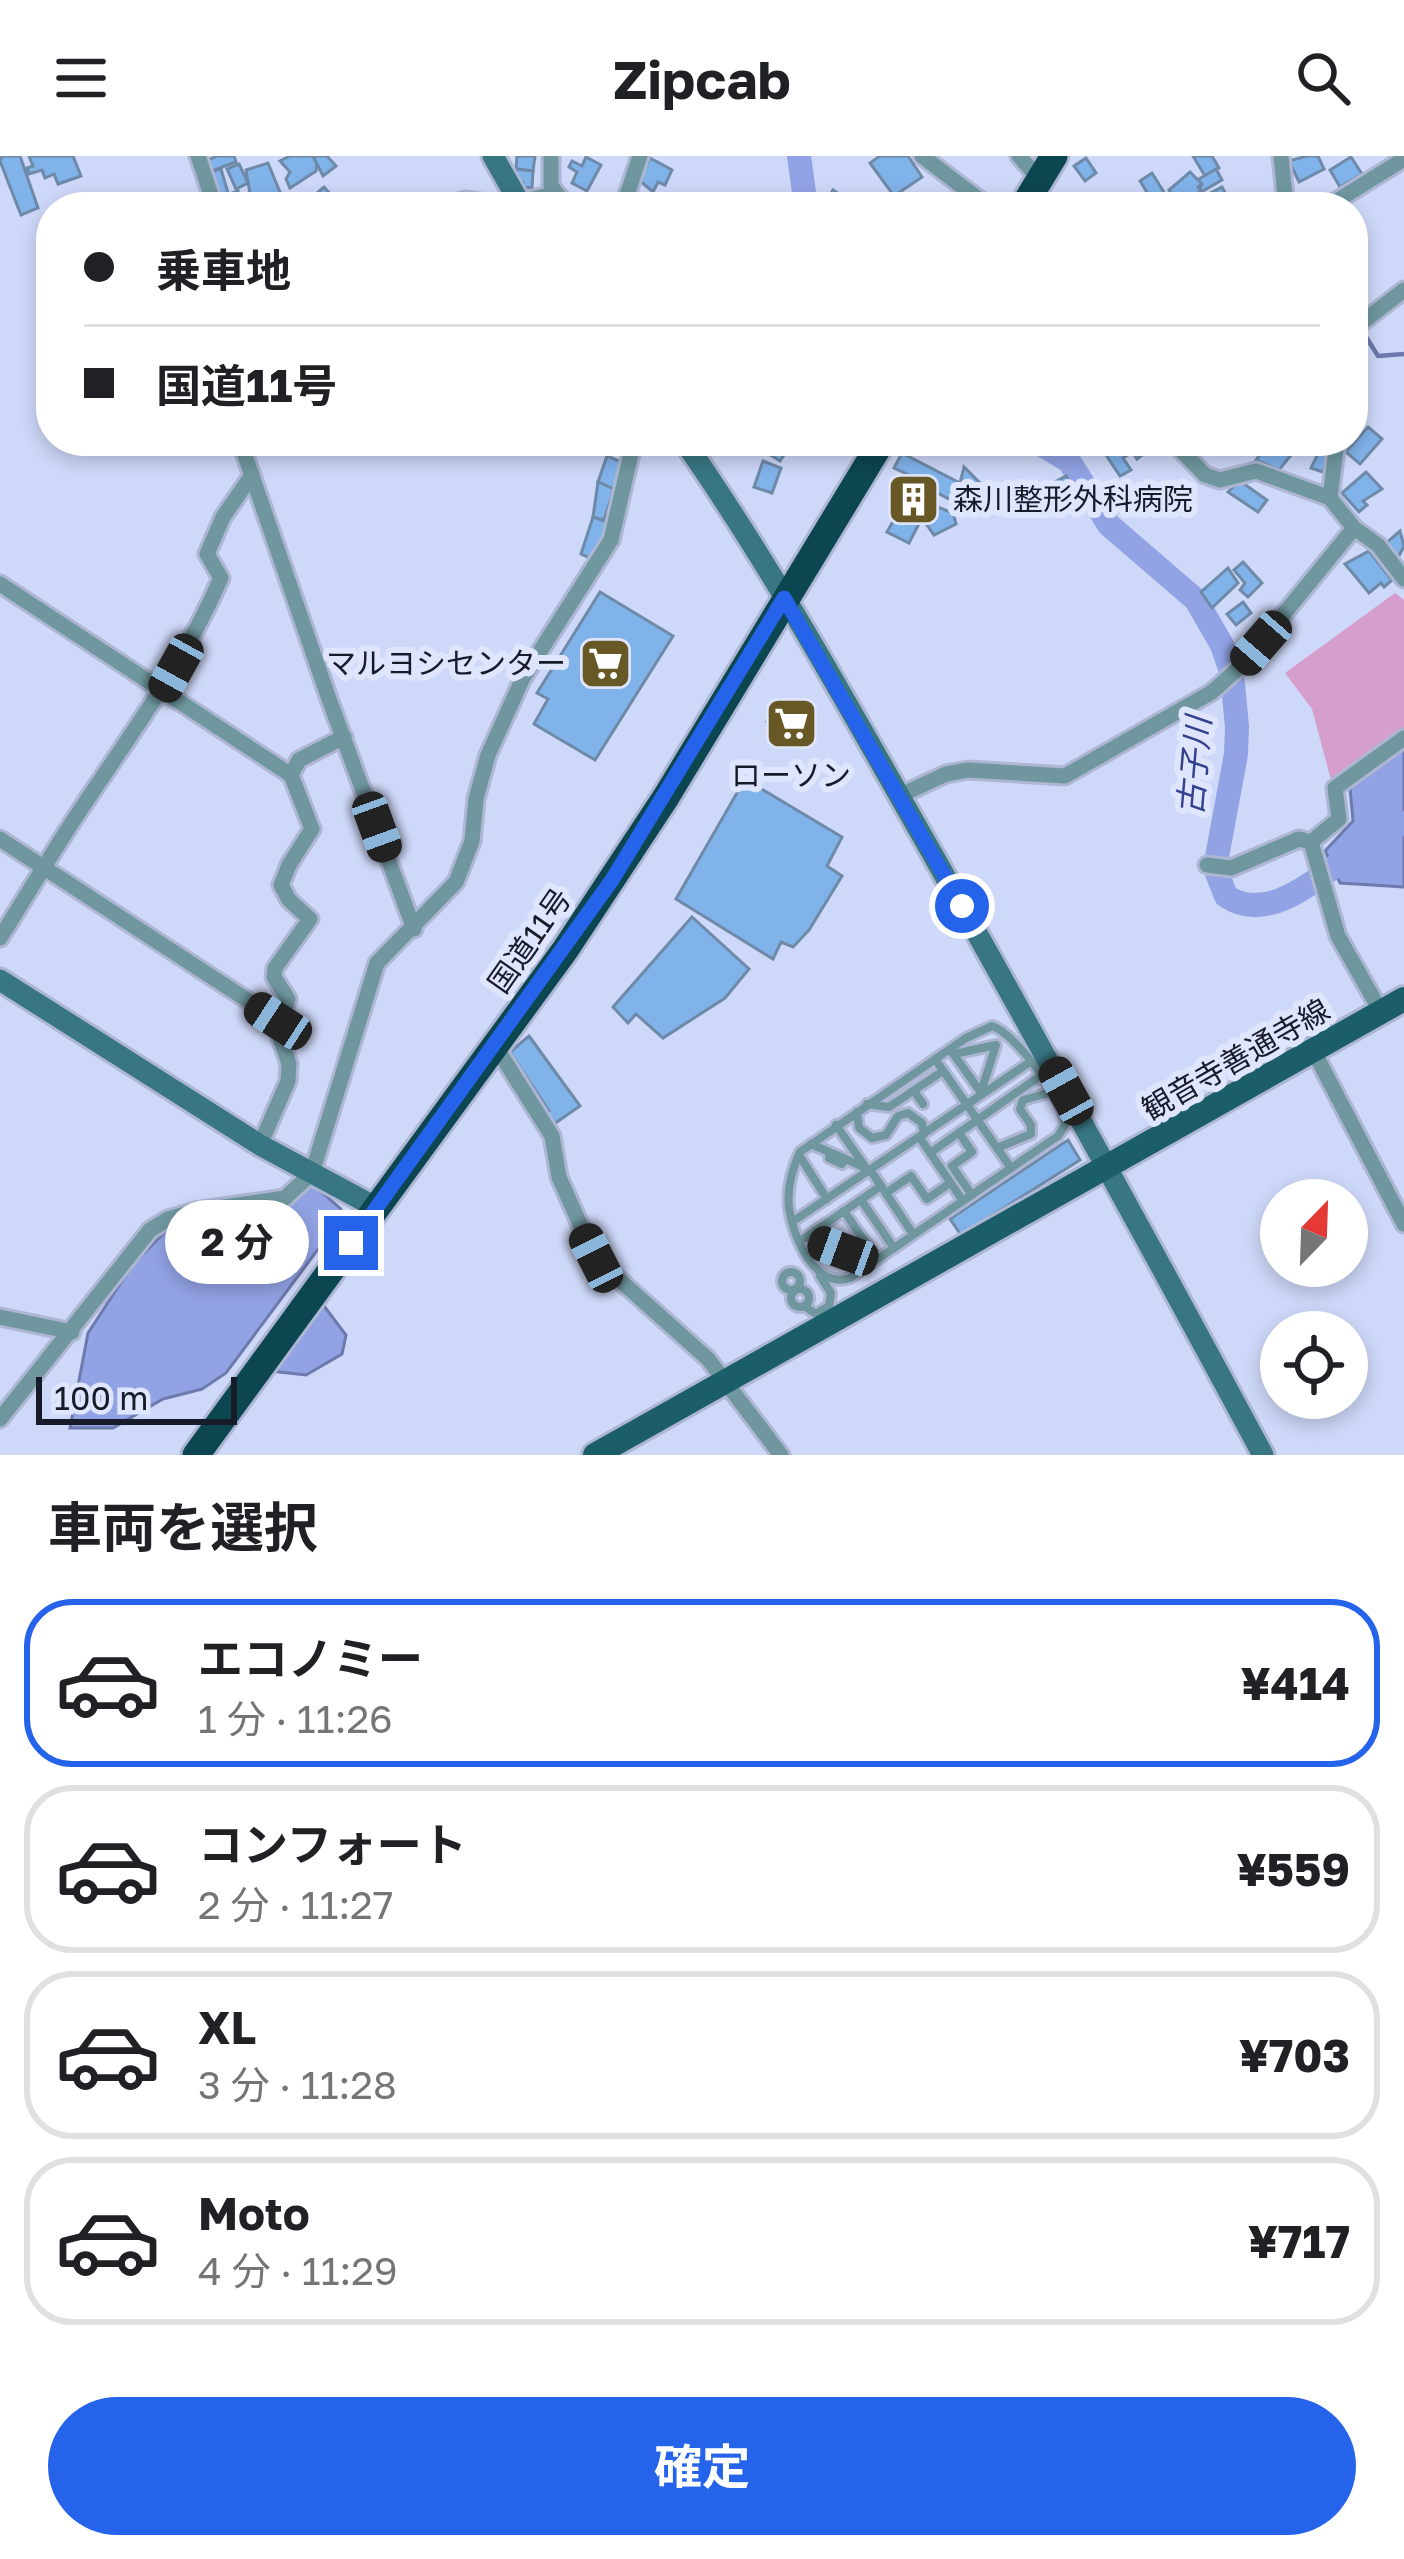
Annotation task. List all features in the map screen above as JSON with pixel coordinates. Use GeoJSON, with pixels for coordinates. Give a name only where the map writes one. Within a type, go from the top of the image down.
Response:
{"type":"FeatureCollection","features":[{"type":"Feature","properties":{"kind":"highway","name":"国道11号"},"geometry":{"type":"LineString","coordinates":[[196,1455],[496,1047],[666,797],[873,456]]}},
{"type":"Feature","properties":{"kind":"main road","name":"観音寺善通寺線"},"geometry":{"type":"LineString","coordinates":[[595,1455],[1404,999]]}},
{"type":"Feature","properties":{"kind":"street"},"geometry":{"type":"LineString","coordinates":[[198,156],[210,192]]}},
{"type":"Feature","properties":{"kind":"street"},"geometry":{"type":"LineString","coordinates":[[493,156],[513,192]]}},
{"type":"Feature","properties":{"kind":"street"},"geometry":{"type":"LineString","coordinates":[[551,156],[555,192]]}},
{"type":"Feature","properties":{"kind":"street"},"geometry":{"type":"LineString","coordinates":[[628,192],[640,156]]}},
{"type":"Feature","properties":{"kind":"street"},"geometry":{"type":"LineString","coordinates":[[922,156],[969,192]]}},
{"type":"Feature","properties":{"kind":"street"},"geometry":{"type":"LineString","coordinates":[[1019,156],[1047,168]]}},
{"type":"Feature","properties":{"kind":"street"},"geometry":{"type":"LineString","coordinates":[[1281,156],[1285,192]]}},
{"type":"Feature","properties":{"kind":"street"},"geometry":{"type":"LineString","coordinates":[[1351,192],[1404,159]]}},
{"type":"Feature","properties":{"kind":"street"},"geometry":{"type":"LineString","coordinates":[[1368,317],[1404,290]]}},
{"type":"Feature","properties":{"kind":"street"},"geometry":{"type":"LineString","coordinates":[[245,456],[414,929]]}},
{"type":"Feature","properties":{"kind":"street"},"geometry":{"type":"LineString","coordinates":[[0,1419],[150,1231],[196,1211],[285,1198],[313,1173],[377,963],[456,882],[472,841],[476,799],[488,755],[523,678],[611,540],[631,456]]}},
{"type":"Feature","properties":{"kind":"street"},"geometry":{"type":"LineString","coordinates":[[694,456],[736,516],[899,796],[1109,1166],[1263,1455]]}},
{"type":"Feature","properties":{"kind":"street"},"geometry":{"type":"LineString","coordinates":[[1187,456],[1205,475],[1220,480],[1256,471],[1330,498],[1354,528],[1378,545],[1404,579]]}},
{"type":"Feature","properties":{"kind":"street"},"geometry":{"type":"LineString","coordinates":[[1330,498],[1335,456]]}},
{"type":"Feature","properties":{"kind":"street"},"geometry":{"type":"LineString","coordinates":[[0,938],[164,689],[220,578],[207,554],[223,517],[252,475]]}},
{"type":"Feature","properties":{"kind":"street"},"geometry":{"type":"LineString","coordinates":[[899,796],[946,774],[968,770],[1065,776],[1212,692],[1243,664],[1354,528]]}},
{"type":"Feature","properties":{"kind":"street"},"geometry":{"type":"LineString","coordinates":[[0,584],[291,775],[312,829],[281,885],[289,900],[310,919],[275,968],[274,976],[288,999],[278,1021],[288,1081],[260,1145]]}},
{"type":"Feature","properties":{"kind":"street"},"geometry":{"type":"LineString","coordinates":[[291,775],[298,760],[344,737]]}},
{"type":"Feature","properties":{"kind":"street"},"geometry":{"type":"LineString","coordinates":[[1311,842],[1339,819],[1335,788],[1404,738]]}},
{"type":"Feature","properties":{"kind":"street"},"geometry":{"type":"LineString","coordinates":[[0,839],[278,1021]]}},
{"type":"Feature","properties":{"kind":"street"},"geometry":{"type":"LineString","coordinates":[[1207,865],[1231,868],[1299,839],[1311,842]]}},
{"type":"Feature","properties":{"kind":"street"},"geometry":{"type":"LineString","coordinates":[[1311,842],[1338,936],[1381,1012]]}},
{"type":"Feature","properties":{"kind":"street"},"geometry":{"type":"LineString","coordinates":[[0,980],[260,1145],[377,1208]]}},
{"type":"Feature","properties":{"kind":"street"},"geometry":{"type":"LineString","coordinates":[[496,1047],[552,1136],[570,1208],[596,1258],[728,1381],[781,1455]]}},
{"type":"Feature","properties":{"kind":"street"},"geometry":{"type":"LineString","coordinates":[[1313,1050],[1404,1225]]}},
{"type":"Feature","properties":{"kind":"street"},"geometry":{"type":"LineString","coordinates":[[0,1317],[72,1332]]}},
{"type":"Feature","properties":{"kind":"lane"},"geometry":{"type":"LineString","coordinates":[[952,1052],[984,1028],[1002,1029],[1024,1016]]}},
{"type":"Feature","properties":{"kind":"lane"},"geometry":{"type":"LineString","coordinates":[[816,1270],[842,1281],[1058,1136],[1065,1114],[1002,1029]]}},
{"type":"Feature","properties":{"kind":"lane"},"geometry":{"type":"LineString","coordinates":[[816,1270],[800,1277],[791,1300],[816,1314],[829,1306],[831,1293],[792,1222],[789,1192],[799,1155],[810,1143],[934,1059],[996,1045],[982,1094]]}},
{"type":"Feature","properties":{"kind":"lane"},"geometry":{"type":"LineString","coordinates":[[952,1052],[971,1069],[982,1094]]}},
{"type":"Feature","properties":{"kind":"lane"},"geometry":{"type":"LineString","coordinates":[[934,1059],[1011,1168]]}},
{"type":"Feature","properties":{"kind":"lane"},"geometry":{"type":"LineString","coordinates":[[792,1222],[1030,1062]]}},
{"type":"Feature","properties":{"kind":"lane"},"geometry":{"type":"LineString","coordinates":[[867,1104],[889,1107],[943,1071]]}},
{"type":"Feature","properties":{"kind":"lane"},"geometry":{"type":"LineString","coordinates":[[930,1153],[1040,1076]]}},
{"type":"Feature","properties":{"kind":"lane"},"geometry":{"type":"LineString","coordinates":[[914,1090],[923,1104]]}},
{"type":"Feature","properties":{"kind":"lane"},"geometry":{"type":"LineString","coordinates":[[997,1148],[1030,1134],[1031,1125],[1020,1109],[1023,1100],[1052,1092]]}},
{"type":"Feature","properties":{"kind":"lane"},"geometry":{"type":"LineString","coordinates":[[857,1111],[856,1124],[872,1138],[886,1135],[898,1116],[908,1113],[922,1123],[930,1153],[950,1183],[967,1198]]}},
{"type":"Feature","properties":{"kind":"lane"},"geometry":{"type":"LineString","coordinates":[[836,1125],[913,1234]]}},
{"type":"Feature","properties":{"kind":"lane"},"geometry":{"type":"LineString","coordinates":[[959,1133],[972,1152],[952,1166],[967,1198]]}},
{"type":"Feature","properties":{"kind":"lane"},"geometry":{"type":"LineString","coordinates":[[810,1143],[868,1170]]}},
{"type":"Feature","properties":{"kind":"lane"},"geometry":{"type":"LineString","coordinates":[[799,1155],[827,1199]]}},
{"type":"Feature","properties":{"kind":"lane"},"geometry":{"type":"LineString","coordinates":[[803,1239],[861,1200],[911,1176],[927,1199],[950,1183]]}},
{"type":"Feature","properties":{"kind":"lane"},"geometry":{"type":"LineString","coordinates":[[861,1200],[872,1226],[875,1260]]}},
{"type":"Feature","properties":{"kind":"lane"},"geometry":{"type":"LineString","coordinates":[[844,1211],[872,1226],[894,1247]]}},
{"type":"Feature","properties":{"kind":"lane"},"geometry":{"type":"LineString","coordinates":[[803,1239],[875,1260]]}},
{"type":"Feature","properties":{"kind":"lane"},"geometry":{"type":"LineString","coordinates":[[796,1289],[785,1289],[782,1279],[790,1272],[800,1277]]}},
{"type":"Feature","properties":{"kind":"shaded area"},"geometry":{"type":"Polygon","coordinates":[[[1395,593],[1404,600],[1404,729],[1331,780],[1312,709],[1285,673],[1395,593]]]}},
{"type":"Feature","properties":{"kind":"water"},"geometry":{"type":"Polygon","coordinates":[[[1404,740],[1404,887],[1340,883],[1325,851],[1353,821],[1350,788],[1372,762],[1404,740]]]}},
{"type":"Feature","properties":{"kind":"water"},"geometry":{"type":"Polygon","coordinates":[[[309,1181],[341,1209],[339,1221],[226,1373],[202,1389],[163,1399],[113,1428],[70,1428],[88,1333],[133,1264],[168,1229],[273,1205],[288,1206],[309,1181]]]}},
{"type":"Feature","properties":{"kind":"water"},"geometry":{"type":"Polygon","coordinates":[[[321,1302],[346,1335],[342,1354],[306,1375],[270,1371],[321,1302]]]}},
{"type":"Feature","properties":{"kind":"building"},"geometry":{"type":"Polygon","coordinates":[[[2,156],[20,156],[36,209],[21,215],[2,156]]]}},
{"type":"Feature","properties":{"kind":"building"},"geometry":{"type":"Polygon","coordinates":[[[29,156],[73,156],[81,176],[58,184],[54,174],[45,178],[42,170],[29,174],[27,168],[33,166],[29,156]]]}},
{"type":"Feature","properties":{"kind":"building"},"geometry":{"type":"Polygon","coordinates":[[[234,156],[236,162],[209,172],[205,161],[234,156]]]}},
{"type":"Feature","properties":{"kind":"building"},"geometry":{"type":"Polygon","coordinates":[[[313,156],[317,164],[316,171],[290,188],[286,179],[290,172],[280,161],[313,156]]]}},
{"type":"Feature","properties":{"kind":"building"},"geometry":{"type":"Polygon","coordinates":[[[313,156],[327,156],[336,166],[323,176],[313,156]]]}},
{"type":"Feature","properties":{"kind":"building"},"geometry":{"type":"Polygon","coordinates":[[[517,156],[535,156],[533,171],[516,169],[517,156]]]}},
{"type":"Feature","properties":{"kind":"building"},"geometry":{"type":"Polygon","coordinates":[[[880,156],[908,156],[922,177],[900,192],[891,192],[870,163],[880,156]]]}},
{"type":"Feature","properties":{"kind":"building"},"geometry":{"type":"Polygon","coordinates":[[[1193,156],[1212,156],[1219,168],[1205,176],[1193,156]]]}},
{"type":"Feature","properties":{"kind":"building"},"geometry":{"type":"Polygon","coordinates":[[[1318,156],[1324,169],[1299,182],[1289,161],[1318,156]]]}},
{"type":"Feature","properties":{"kind":"building"},"geometry":{"type":"Polygon","coordinates":[[[586,157],[601,165],[587,191],[572,183],[577,172],[569,167],[572,161],[582,166],[586,157]]]}},
{"type":"Feature","properties":{"kind":"building"},"geometry":{"type":"Polygon","coordinates":[[[1351,157],[1362,174],[1340,187],[1330,170],[1351,157]]]}},
{"type":"Feature","properties":{"kind":"building"},"geometry":{"type":"Polygon","coordinates":[[[650,158],[672,170],[665,185],[658,182],[653,192],[639,180],[650,158]]]}},
{"type":"Feature","properties":{"kind":"building"},"geometry":{"type":"Polygon","coordinates":[[[1086,158],[1096,173],[1085,181],[1074,166],[1086,158]]]}},
{"type":"Feature","properties":{"kind":"building"},"geometry":{"type":"Polygon","coordinates":[[[268,163],[280,192],[250,192],[246,170],[268,163]]]}},
{"type":"Feature","properties":{"kind":"building"},"geometry":{"type":"Polygon","coordinates":[[[239,164],[248,183],[236,189],[227,169],[239,164]]]}},
{"type":"Feature","properties":{"kind":"building"},"geometry":{"type":"Polygon","coordinates":[[[221,169],[228,192],[215,192],[209,172],[221,169]]]}},
{"type":"Feature","properties":{"kind":"building"},"geometry":{"type":"Polygon","coordinates":[[[516,169],[533,171],[532,188],[517,181],[516,169]]]}},
{"type":"Feature","properties":{"kind":"building"},"geometry":{"type":"Polygon","coordinates":[[[1216,169],[1222,180],[1201,192],[1199,179],[1216,169]]]}},
{"type":"Feature","properties":{"kind":"building"},"geometry":{"type":"Polygon","coordinates":[[[1190,172],[1202,184],[1201,192],[1169,190],[1190,172]]]}},
{"type":"Feature","properties":{"kind":"building"},"geometry":{"type":"Polygon","coordinates":[[[1152,173],[1164,192],[1147,192],[1140,181],[1152,173]]]}},
{"type":"Feature","properties":{"kind":"building"},"geometry":{"type":"Polygon","coordinates":[[[1368,427],[1382,439],[1368,455],[1368,427]]]}},
{"type":"Feature","properties":{"kind":"building"},"geometry":{"type":"Polygon","coordinates":[[[607,456],[624,463],[614,489],[598,482],[607,456]]]}},
{"type":"Feature","properties":{"kind":"building","name":"森川整形外科病院"},"geometry":{"type":"Polygon","coordinates":[[[900,456],[908,456],[960,483],[964,467],[985,488],[983,495],[972,493],[965,508],[936,492],[930,504],[953,513],[956,524],[934,535],[922,518],[909,543],[887,532],[901,507],[893,503],[900,493],[910,496],[918,479],[894,468],[900,456]]]}},
{"type":"Feature","properties":{"kind":"building"},"geometry":{"type":"Polygon","coordinates":[[[1107,456],[1126,456],[1131,470],[1120,476],[1107,456]]]}},
{"type":"Feature","properties":{"kind":"building"},"geometry":{"type":"Polygon","coordinates":[[[1259,456],[1290,456],[1279,470],[1256,460],[1259,456]]]}},
{"type":"Feature","properties":{"kind":"building"},"geometry":{"type":"Polygon","coordinates":[[[1317,456],[1329,456],[1323,472],[1311,468],[1317,456]]]}},
{"type":"Feature","properties":{"kind":"building"},"geometry":{"type":"Polygon","coordinates":[[[763,461],[781,468],[772,493],[754,487],[763,461]]]}},
{"type":"Feature","properties":{"kind":"building"},"geometry":{"type":"Polygon","coordinates":[[[1366,472],[1382,489],[1363,501],[1367,505],[1359,512],[1342,493],[1366,472]]]}},
{"type":"Feature","properties":{"kind":"building"},"geometry":{"type":"Polygon","coordinates":[[[1066,476],[1070,483],[1035,503],[1031,495],[1066,476]]]}},
{"type":"Feature","properties":{"kind":"building"},"geometry":{"type":"Polygon","coordinates":[[[1240,481],[1267,500],[1258,512],[1228,492],[1240,481]]]}},
{"type":"Feature","properties":{"kind":"building"},"geometry":{"type":"Polygon","coordinates":[[[598,482],[614,489],[604,520],[593,517],[598,482]]]}},
{"type":"Feature","properties":{"kind":"building"},"geometry":{"type":"Polygon","coordinates":[[[593,517],[610,523],[592,559],[581,554],[593,517]]]}},
{"type":"Feature","properties":{"kind":"building"},"geometry":{"type":"Polygon","coordinates":[[[1400,531],[1404,546],[1398,558],[1385,544],[1400,531]]]}},
{"type":"Feature","properties":{"kind":"building"},"geometry":{"type":"Polygon","coordinates":[[[1369,551],[1392,580],[1369,593],[1345,564],[1369,551]]]}},
{"type":"Feature","properties":{"kind":"building"},"geometry":{"type":"Polygon","coordinates":[[[1243,562],[1262,583],[1248,597],[1240,590],[1245,583],[1234,570],[1243,562]]]}},
{"type":"Feature","properties":{"kind":"building"},"geometry":{"type":"Polygon","coordinates":[[[1228,568],[1238,583],[1212,608],[1201,592],[1228,568]]]}},
{"type":"Feature","properties":{"kind":"building","name":"マルヨシセンター"},"geometry":{"type":"Polygon","coordinates":[[[600,592],[673,636],[595,760],[534,724],[548,699],[537,693],[600,592]]]}},
{"type":"Feature","properties":{"kind":"building"},"geometry":{"type":"Polygon","coordinates":[[[1243,602],[1251,613],[1236,625],[1227,614],[1243,602]]]}},
{"type":"Feature","properties":{"kind":"building","name":"ローソン"},"geometry":{"type":"Polygon","coordinates":[[[803,705],[815,726],[780,743],[767,722],[803,705]]]}},
{"type":"Feature","properties":{"kind":"building"},"geometry":{"type":"Polygon","coordinates":[[[745,779],[842,837],[827,866],[842,876],[809,930],[793,947],[781,942],[773,959],[676,899],[745,779]]]}},
{"type":"Feature","properties":{"kind":"building"},"geometry":{"type":"Polygon","coordinates":[[[692,917],[749,969],[725,998],[663,1038],[636,1014],[628,1023],[613,1007],[692,917]]]}},
{"type":"Feature","properties":{"kind":"building"},"geometry":{"type":"Polygon","coordinates":[[[529,1036],[580,1106],[554,1124],[510,1052],[529,1036]]]}},
{"type":"Feature","properties":{"kind":"building"},"geometry":{"type":"Polygon","coordinates":[[[1068,1140],[1080,1160],[961,1235],[950,1219],[1068,1140]]]}},
{"type":"Feature","properties":{"kind":"waterway","name":"古子川"},"geometry":{"type":"LineString","coordinates":[[799,156],[804,192]]}},
{"type":"Feature","properties":{"kind":"waterway"},"geometry":{"type":"LineString","coordinates":[[1368,340],[1378,356],[1404,354]]}},
{"type":"Feature","properties":{"kind":"waterway","name":"古子川"},"geometry":{"type":"LineString","coordinates":[[1060,456],[1069,461],[1109,525],[1196,600],[1222,645],[1232,674],[1237,727],[1215,868],[1226,896],[1248,905],[1293,894],[1383,832],[1404,823]]}},
{"type":"Feature","properties":{"kind":"place","name":"森川整形外科病院"},"geometry":{"type":"Point","coordinates":[914,500]}},
{"type":"Feature","properties":{"kind":"place","name":"マルヨシセンター"},"geometry":{"type":"Point","coordinates":[605,664]}},
{"type":"Feature","properties":{"kind":"place","name":"ローソン"},"geometry":{"type":"Point","coordinates":[791,724]}},
{"type":"Feature","properties":{"kind":"route"},"geometry":{"type":"LineString","coordinates":[[351,1243],[612,880],[784,598],[962,906]]}}]}
